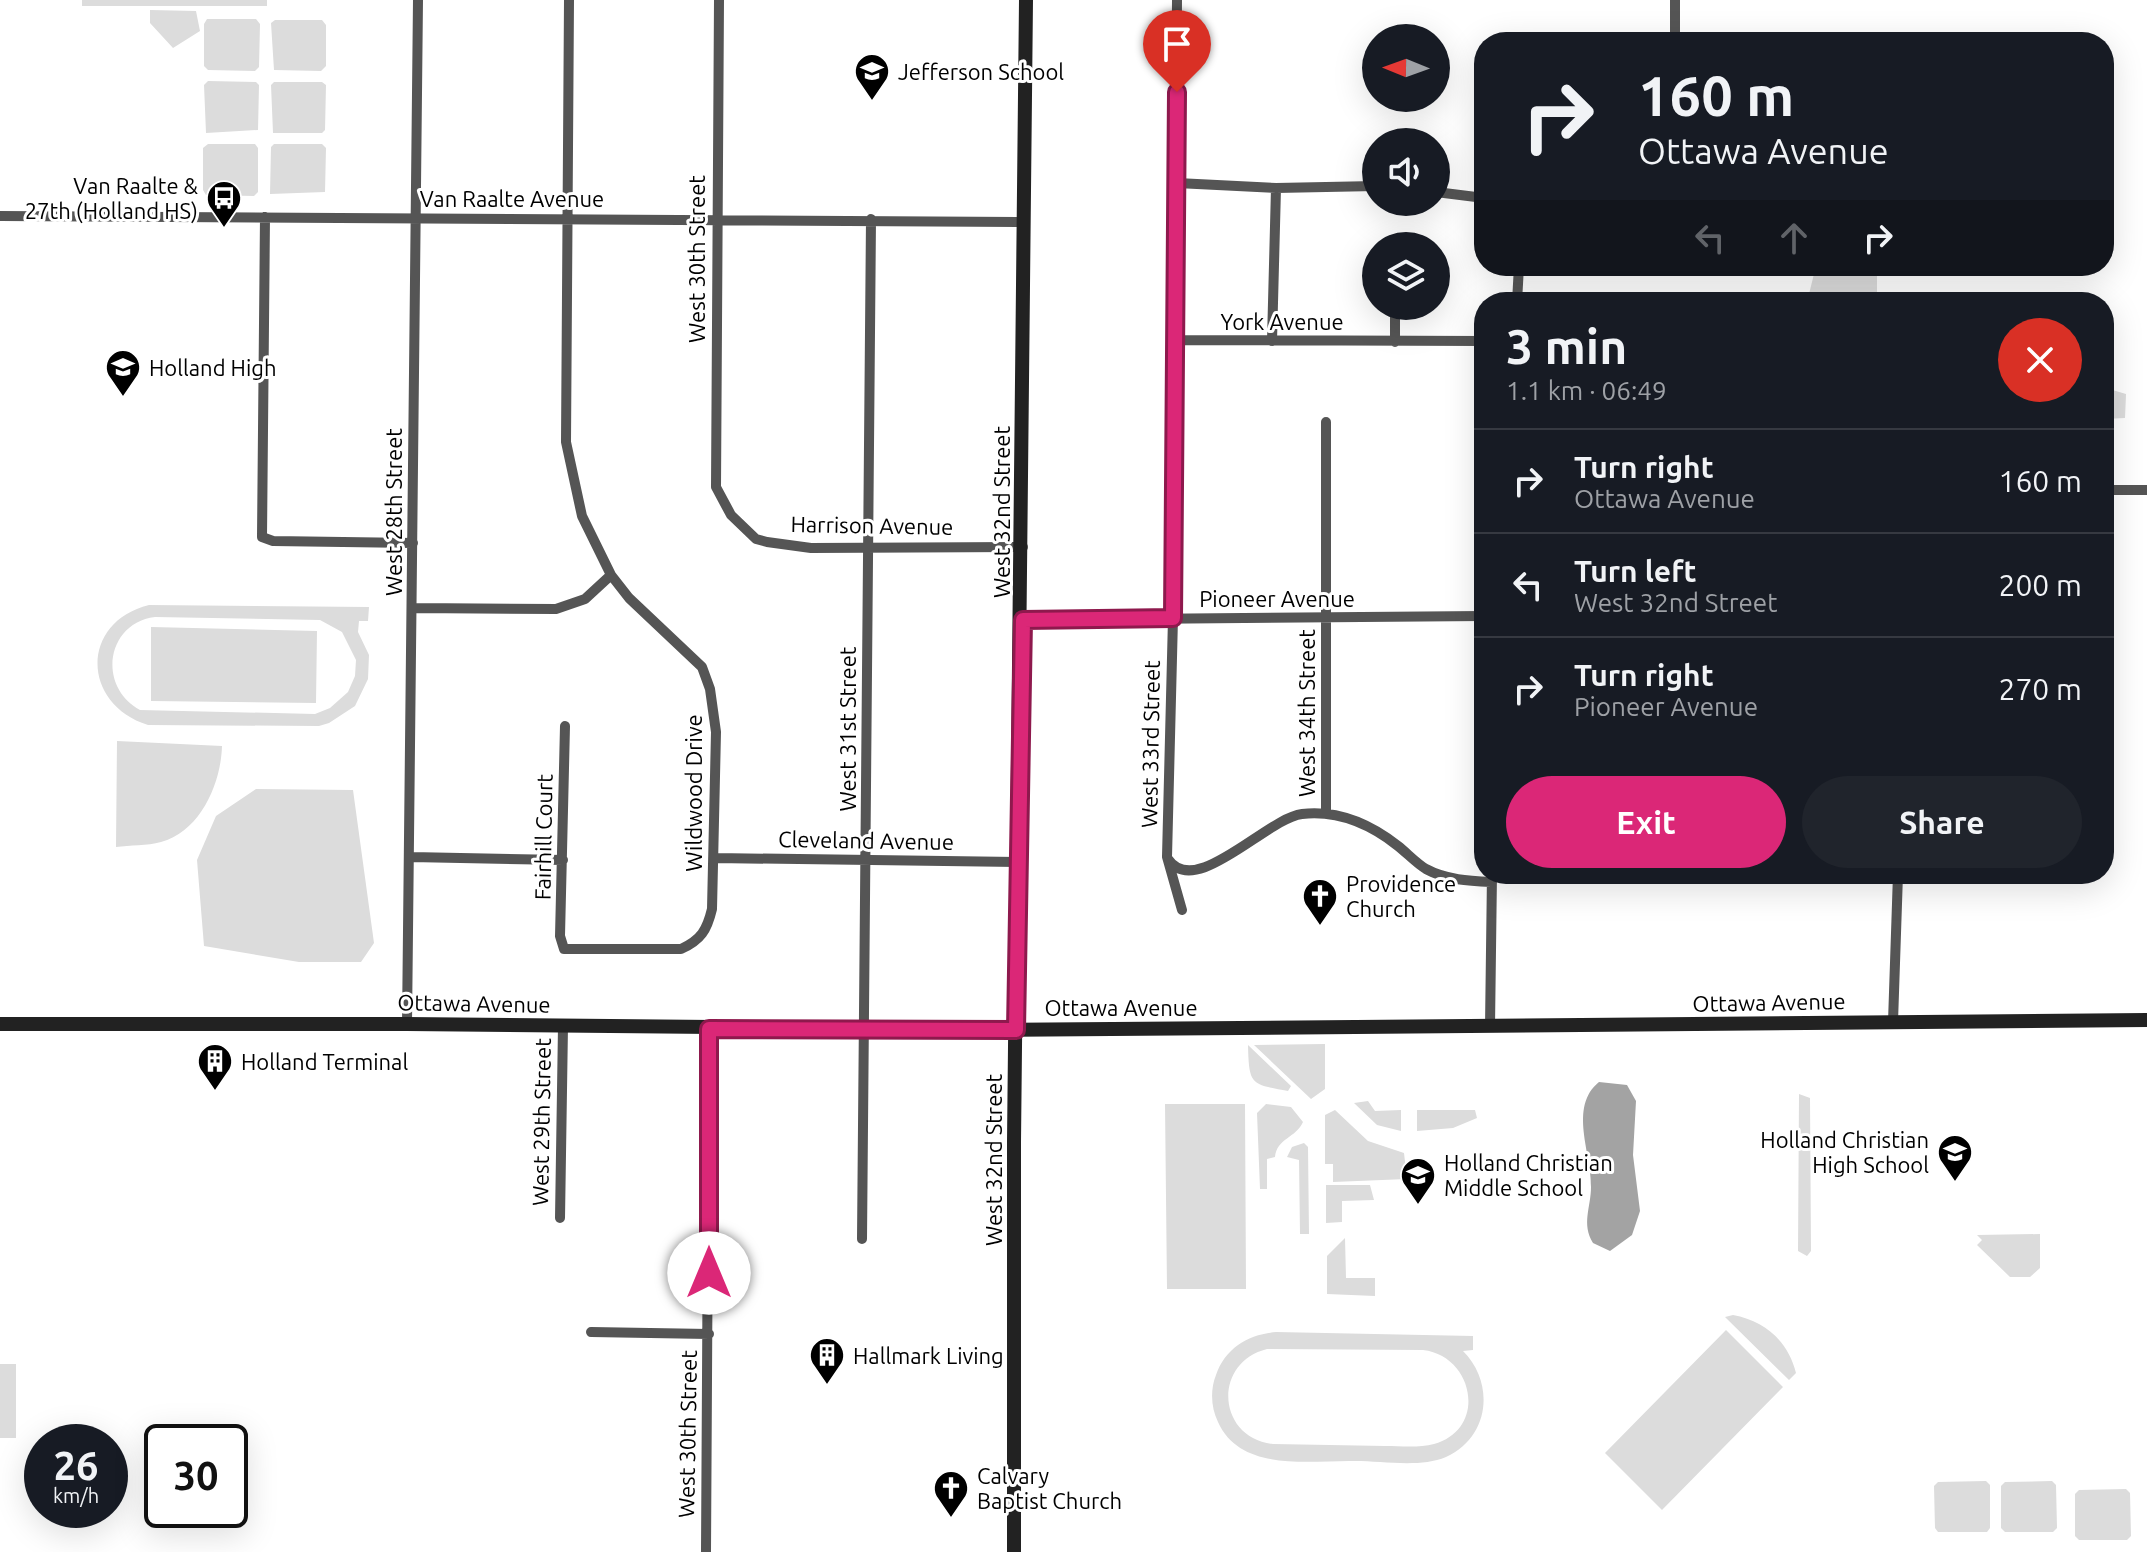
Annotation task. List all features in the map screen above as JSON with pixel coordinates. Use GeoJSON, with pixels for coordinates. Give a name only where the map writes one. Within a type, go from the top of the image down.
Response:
{"type":"FeatureCollection","features":[{"type":"Feature","properties":{"kind":"street","name":"West 28th Street"},"geometry":{"type":"LineString","coordinates":[[407,1024],[418,0]]}},
{"type":"Feature","properties":{"kind":"street"},"geometry":{"type":"LineString","coordinates":[[566,218],[569,0]]}},
{"type":"Feature","properties":{"kind":"street","name":"West 30th Street"},"geometry":{"type":"LineString","coordinates":[[719,0],[716,487],[731,515]]}},
{"type":"Feature","properties":{"kind":"street","name":"West 32nd Street"},"geometry":{"type":"LineString","coordinates":[[1014,1552],[1026,0]]}},
{"type":"Feature","properties":{"kind":"street","name":"West 33rd Street"},"geometry":{"type":"LineString","coordinates":[[1177,0],[1173,618],[1167,857],[1182,910]]}},
{"type":"Feature","properties":{"kind":"street"},"geometry":{"type":"LineString","coordinates":[[1675,0],[1675,32]]}},
{"type":"Feature","properties":{"kind":"street"},"geometry":{"type":"LineString","coordinates":[[1177,183],[1276,188],[1362,186]]}},
{"type":"Feature","properties":{"kind":"street"},"geometry":{"type":"LineString","coordinates":[[1272,341],[1276,188]]}},
{"type":"Feature","properties":{"kind":"street"},"geometry":{"type":"LineString","coordinates":[[1450,194],[1474,197]]}},
{"type":"Feature","properties":{"kind":"street","name":"Van Raalte Avenue"},"geometry":{"type":"LineString","coordinates":[[0,216],[1024,222]]}},
{"type":"Feature","properties":{"kind":"street"},"geometry":{"type":"LineString","coordinates":[[265,217],[262,537],[273,541],[413,543]]}},
{"type":"Feature","properties":{"kind":"street","name":"Wildwood Drive"},"geometry":{"type":"LineString","coordinates":[[564,949],[681,949],[697,941],[712,909],[715,858],[715,711],[706,678],[688,651],[629,598],[611,575],[582,516],[566,442],[566,218]]}},
{"type":"Feature","properties":{"kind":"street","name":"West 31st Street"},"geometry":{"type":"LineString","coordinates":[[862,1239],[871,219]]}},
{"type":"Feature","properties":{"kind":"street"},"geometry":{"type":"LineString","coordinates":[[1395,320],[1395,342]]}},
{"type":"Feature","properties":{"kind":"street","name":"York Avenue"},"geometry":{"type":"LineString","coordinates":[[1176,340],[1474,341]]}},
{"type":"Feature","properties":{"kind":"street","name":"West 34th Street"},"geometry":{"type":"LineString","coordinates":[[1326,422],[1326,813]]}},
{"type":"Feature","properties":{"kind":"street"},"geometry":{"type":"LineString","coordinates":[[2114,490],[2147,490]]}},
{"type":"Feature","properties":{"kind":"street","name":"Harrison Avenue"},"geometry":{"type":"LineString","coordinates":[[731,515],[747,533],[767,542],[811,548],[1023,547]]}},
{"type":"Feature","properties":{"kind":"street"},"geometry":{"type":"LineString","coordinates":[[413,608],[556,609],[585,599],[611,575]]}},
{"type":"Feature","properties":{"kind":"street","name":"Pioneer Avenue"},"geometry":{"type":"LineString","coordinates":[[1023,620],[1474,616]]}},
{"type":"Feature","properties":{"kind":"street","name":"Fairhill Court"},"geometry":{"type":"LineString","coordinates":[[564,949],[560,936],[565,726]]}},
{"type":"Feature","properties":{"kind":"street"},"geometry":{"type":"LineString","coordinates":[[1167,857],[1172,866],[1199,870],[1215,864],[1288,817],[1326,813],[1369,825],[1426,869],[1457,880],[1474,879]]}},
{"type":"Feature","properties":{"kind":"street"},"geometry":{"type":"LineString","coordinates":[[411,857],[563,860]]}},
{"type":"Feature","properties":{"kind":"street","name":"Cleveland Avenue"},"geometry":{"type":"LineString","coordinates":[[715,858],[1017,862]]}},
{"type":"Feature","properties":{"kind":"street"},"geometry":{"type":"LineString","coordinates":[[1490,1027],[1492,884]]}},
{"type":"Feature","properties":{"kind":"street"},"geometry":{"type":"LineString","coordinates":[[1893,1022],[1898,884]]}},
{"type":"Feature","properties":{"kind":"street","name":"Ottawa Avenue"},"geometry":{"type":"LineString","coordinates":[[0,1024],[407,1024],[1016,1030],[2147,1020]]}},
{"type":"Feature","properties":{"kind":"street","name":"West 29th Street"},"geometry":{"type":"LineString","coordinates":[[560,1218],[563,1026]]}},
{"type":"Feature","properties":{"kind":"street","name":"West 30th Street"},"geometry":{"type":"LineString","coordinates":[[706,1552],[709,1029]]}},
{"type":"Feature","properties":{"kind":"street"},"geometry":{"type":"LineString","coordinates":[[591,1332],[709,1334]]}},
{"type":"Feature","properties":{"kind":"shaded area"},"geometry":{"type":"Polygon","coordinates":[[[82,0],[267,0],[267,6],[82,6],[82,0]]]}},
{"type":"Feature","properties":{"kind":"shaded area"},"geometry":{"type":"Polygon","coordinates":[[[150,10],[196,11],[200,31],[173,48],[150,23],[150,10]]]}},
{"type":"Feature","properties":{"kind":"shaded area"},"geometry":{"type":"Polygon","coordinates":[[[207,19],[256,19],[260,24],[259,67],[255,71],[208,70],[204,66],[204,24],[207,19]]]}},
{"type":"Feature","properties":{"kind":"shaded area"},"geometry":{"type":"Polygon","coordinates":[[[275,20],[322,20],[326,25],[326,66],[321,71],[274,70],[271,23],[275,20]]]}},
{"type":"Feature","properties":{"kind":"shaded area"},"geometry":{"type":"Polygon","coordinates":[[[208,81],[256,82],[259,85],[258,130],[206,133],[204,85],[208,81]]]}},
{"type":"Feature","properties":{"kind":"shaded area"},"geometry":{"type":"Polygon","coordinates":[[[274,82],[322,82],[326,85],[325,130],[322,133],[273,133],[271,85],[274,82]]]}},
{"type":"Feature","properties":{"kind":"shaded area"},"geometry":{"type":"Polygon","coordinates":[[[208,144],[255,144],[258,148],[258,192],[254,196],[206,195],[203,190],[203,148],[208,144]]]}},
{"type":"Feature","properties":{"kind":"shaded area"},"geometry":{"type":"Polygon","coordinates":[[[274,144],[322,144],[326,148],[325,192],[270,194],[271,147],[274,144]]]}},
{"type":"Feature","properties":{"kind":"shaded area"},"geometry":{"type":"Polygon","coordinates":[[[1814,276],[1877,276],[1877,292],[1810,292],[1814,276]]]}},
{"type":"Feature","properties":{"kind":"shaded area"},"geometry":{"type":"Polygon","coordinates":[[[2114,390],[2126,394],[2125,418],[2114,419],[2114,390]]]}},
{"type":"Feature","properties":{"kind":"shaded area"},"geometry":{"type":"Polygon","coordinates":[[[149,605],[369,607],[368,621],[359,621],[358,632],[369,655],[368,679],[355,706],[319,726],[148,725],[126,715],[110,700],[101,682],[98,664],[101,645],[110,628],[126,614],[149,605]],[[155,617],[139,622],[126,631],[117,643],[113,672],[117,687],[126,700],[140,710],[315,714],[330,708],[348,692],[355,676],[356,660],[342,632],[320,620],[155,617]]]}},
{"type":"Feature","properties":{"kind":"shaded area"},"geometry":{"type":"Polygon","coordinates":[[[151,627],[317,631],[316,703],[151,701],[151,627]]]}},
{"type":"Feature","properties":{"kind":"shaded area"},"geometry":{"type":"Polygon","coordinates":[[[117,741],[222,746],[213,790],[198,817],[187,828],[161,842],[116,847],[117,741]]]}},
{"type":"Feature","properties":{"kind":"shaded area"},"geometry":{"type":"Polygon","coordinates":[[[256,789],[353,790],[374,943],[361,962],[299,962],[204,946],[197,860],[216,816],[256,789]]]}},
{"type":"Feature","properties":{"kind":"shaded area"},"geometry":{"type":"Polygon","coordinates":[[[1325,1044],[1325,1089],[1311,1099],[1254,1045],[1325,1044]]]}},
{"type":"Feature","properties":{"kind":"shaded area"},"geometry":{"type":"Polygon","coordinates":[[[1248,1045],[1291,1086],[1288,1091],[1254,1081],[1249,1068],[1248,1045]]]}},
{"type":"Feature","properties":{"kind":"shaded area"},"geometry":{"type":"Polygon","coordinates":[[[1599,1082],[1627,1085],[1636,1101],[1633,1155],[1640,1211],[1632,1235],[1610,1251],[1593,1243],[1587,1222],[1591,1187],[1583,1118],[1590,1092],[1599,1082]]]}},
{"type":"Feature","properties":{"kind":"shaded area"},"geometry":{"type":"Polygon","coordinates":[[[1799,1094],[1810,1098],[1811,1251],[1807,1256],[1798,1251],[1799,1094]]]}},
{"type":"Feature","properties":{"kind":"shaded area"},"geometry":{"type":"Polygon","coordinates":[[[1368,1101],[1375,1111],[1401,1110],[1401,1131],[1377,1125],[1354,1103],[1368,1101]]]}},
{"type":"Feature","properties":{"kind":"shaded area"},"geometry":{"type":"Polygon","coordinates":[[[1165,1104],[1245,1104],[1246,1289],[1167,1289],[1165,1104]]]}},
{"type":"Feature","properties":{"kind":"shaded area"},"geometry":{"type":"Polygon","coordinates":[[[1266,1104],[1291,1107],[1303,1122],[1279,1146],[1275,1157],[1267,1159],[1267,1189],[1260,1189],[1257,1113],[1266,1104]]]}},
{"type":"Feature","properties":{"kind":"shaded area"},"geometry":{"type":"Polygon","coordinates":[[[1335,1110],[1368,1141],[1404,1153],[1407,1179],[1333,1182],[1333,1164],[1325,1164],[1325,1115],[1335,1110]]]}},
{"type":"Feature","properties":{"kind":"shaded area"},"geometry":{"type":"Polygon","coordinates":[[[1417,1110],[1475,1110],[1477,1118],[1453,1128],[1417,1131],[1417,1110]]]}},
{"type":"Feature","properties":{"kind":"shaded area"},"geometry":{"type":"Polygon","coordinates":[[[1304,1143],[1308,1147],[1309,1234],[1300,1234],[1299,1160],[1287,1157],[1292,1147],[1304,1143]]]}},
{"type":"Feature","properties":{"kind":"shaded area"},"geometry":{"type":"Polygon","coordinates":[[[1326,1185],[1370,1185],[1374,1200],[1342,1201],[1342,1222],[1326,1223],[1326,1185]]]}},
{"type":"Feature","properties":{"kind":"shaded area"},"geometry":{"type":"Polygon","coordinates":[[[2040,1234],[2040,1268],[2030,1277],[2010,1277],[1977,1245],[1982,1240],[1977,1235],[2040,1234]]]}},
{"type":"Feature","properties":{"kind":"shaded area"},"geometry":{"type":"Polygon","coordinates":[[[1345,1238],[1346,1278],[1375,1278],[1375,1296],[1327,1294],[1327,1256],[1345,1238]]]}},
{"type":"Feature","properties":{"kind":"shaded area"},"geometry":{"type":"Polygon","coordinates":[[[1733,1315],[1755,1322],[1781,1342],[1796,1373],[1789,1380],[1725,1317],[1733,1315]]]}},
{"type":"Feature","properties":{"kind":"shaded area"},"geometry":{"type":"Polygon","coordinates":[[[1726,1330],[1783,1387],[1662,1510],[1605,1453],[1726,1330]]]}},
{"type":"Feature","properties":{"kind":"shaded area"},"geometry":{"type":"Polygon","coordinates":[[[1276,1332],[1473,1336],[1473,1350],[1463,1351],[1480,1378],[1483,1408],[1479,1423],[1461,1448],[1446,1457],[1425,1462],[1298,1462],[1260,1456],[1243,1449],[1229,1438],[1216,1417],[1212,1393],[1216,1375],[1225,1357],[1239,1344],[1276,1332]],[[1267,1349],[1249,1357],[1237,1369],[1230,1384],[1228,1400],[1232,1415],[1241,1429],[1254,1439],[1273,1444],[1434,1444],[1451,1436],[1462,1424],[1468,1409],[1468,1394],[1463,1378],[1454,1365],[1440,1355],[1423,1350],[1267,1349]]]}},
{"type":"Feature","properties":{"kind":"shaded area"},"geometry":{"type":"Polygon","coordinates":[[[0,1364],[16,1364],[16,1438],[0,1438],[0,1364]]]}},
{"type":"Feature","properties":{"kind":"shaded area"},"geometry":{"type":"Polygon","coordinates":[[[1986,1481],[1990,1485],[1990,1528],[1987,1532],[1938,1532],[1935,1528],[1934,1486],[1938,1482],[1986,1481]]]}},
{"type":"Feature","properties":{"kind":"shaded area"},"geometry":{"type":"Polygon","coordinates":[[[2052,1481],[2056,1485],[2057,1528],[2053,1532],[2005,1532],[2001,1528],[2001,1486],[2005,1482],[2052,1481]]]}},
{"type":"Feature","properties":{"kind":"shaded area"},"geometry":{"type":"Polygon","coordinates":[[[2126,1489],[2130,1493],[2131,1536],[2127,1540],[2079,1540],[2075,1536],[2075,1494],[2079,1490],[2126,1489]]]}},
{"type":"Feature","properties":{"kind":"place","name":"Jefferson School"},"geometry":{"type":"Point","coordinates":[872,102]}},
{"type":"Feature","properties":{"kind":"place","name":"Van Raalte & 27th (Holland HS)"},"geometry":{"type":"Point","coordinates":[224,229]}},
{"type":"Feature","properties":{"kind":"place","name":"Holland High"},"geometry":{"type":"Point","coordinates":[123,398]}},
{"type":"Feature","properties":{"kind":"place","name":"Providence Church"},"geometry":{"type":"Point","coordinates":[1320,927]}},
{"type":"Feature","properties":{"kind":"place","name":"Holland Terminal"},"geometry":{"type":"Point","coordinates":[215,1092]}},
{"type":"Feature","properties":{"kind":"place","name":"Holland Christian High School"},"geometry":{"type":"Point","coordinates":[1955,1183]}},
{"type":"Feature","properties":{"kind":"place","name":"Holland Christian Middle School"},"geometry":{"type":"Point","coordinates":[1418,1206]}},
{"type":"Feature","properties":{"kind":"place","name":"Hallmark Living"},"geometry":{"type":"Point","coordinates":[827,1386]}},
{"type":"Feature","properties":{"kind":"place","name":"Calvary Baptist Church"},"geometry":{"type":"Point","coordinates":[951,1519]}},
{"type":"Feature","properties":{"kind":"route"},"geometry":{"type":"LineString","coordinates":[[709,1273],[709,1029],[1016,1030],[1023,620],[1173,618],[1177,92]]}}]}
